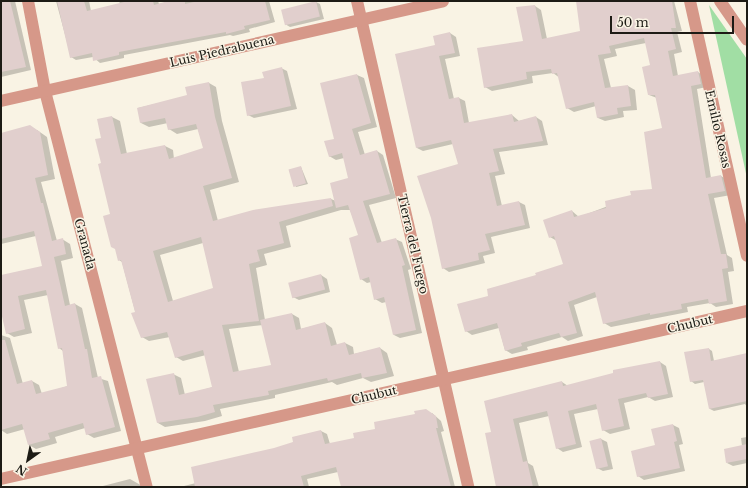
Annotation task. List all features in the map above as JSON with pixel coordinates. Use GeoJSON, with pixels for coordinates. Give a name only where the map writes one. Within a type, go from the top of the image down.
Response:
{"type":"FeatureCollection","features":[{"type":"Feature","properties":{"kind":"street","name":"Granada"},"geometry":{"type":"LineString","coordinates":[[28,1],[45,91],[148,487]]}},
{"type":"Feature","properties":{"kind":"street","name":"Tierra del Fuego"},"geometry":{"type":"LineString","coordinates":[[357,1],[445,379],[468,487]]}},
{"type":"Feature","properties":{"kind":"street","name":"Luis Piedrabuena"},"geometry":{"type":"LineString","coordinates":[[1,101],[443,1]]}},
{"type":"Feature","properties":{"kind":"street","name":"Emilio Rosas"},"geometry":{"type":"LineString","coordinates":[[690,1],[747,256]]}},
{"type":"Feature","properties":{"kind":"street"},"geometry":{"type":"LineString","coordinates":[[720,1],[747,40]]}},
{"type":"Feature","properties":{"kind":"street","name":"Chubut"},"geometry":{"type":"LineString","coordinates":[[1,479],[747,311]]}},
{"type":"Feature","properties":{"kind":"green space"},"geometry":{"type":"Polygon","coordinates":[[[709,5],[747,59],[747,178],[709,5]]]}},
{"type":"Feature","properties":{"kind":"building"},"geometry":{"type":"Polygon","coordinates":[[[1,1],[10,1],[26,67],[1,72],[1,1]]]}},
{"type":"Feature","properties":{"kind":"building"},"geometry":{"type":"Polygon","coordinates":[[[57,1],[84,1],[87,11],[128,1],[153,1],[154,5],[168,1],[185,1],[185,4],[198,1],[265,1],[270,20],[244,26],[245,29],[226,34],[226,32],[119,52],[119,55],[93,61],[92,53],[70,58],[57,1]]]}},
{"type":"Feature","properties":{"kind":"building"},"geometry":{"type":"Polygon","coordinates":[[[316,1],[320,17],[285,25],[281,10],[316,1]]]}},
{"type":"Feature","properties":{"kind":"building"},"geometry":{"type":"Polygon","coordinates":[[[576,1],[672,1],[676,28],[671,28],[676,49],[668,51],[673,76],[698,71],[701,84],[691,86],[706,178],[721,175],[725,191],[708,194],[721,254],[726,254],[728,268],[722,269],[727,301],[709,304],[708,299],[681,304],[682,309],[650,315],[650,313],[603,324],[595,292],[568,302],[577,333],[561,337],[559,333],[521,343],[522,346],[505,351],[497,323],[465,332],[457,304],[488,296],[487,289],[536,275],[535,273],[563,264],[554,236],[549,238],[543,220],[572,210],[574,217],[606,208],[605,201],[631,195],[630,191],[652,189],[644,132],[662,128],[655,95],[648,95],[642,67],[650,65],[644,38],[609,46],[611,53],[598,55],[605,88],[628,85],[631,106],[617,108],[618,114],[597,118],[594,102],[566,109],[557,73],[552,74],[551,69],[526,72],[527,79],[484,88],[477,48],[523,41],[516,7],[535,5],[542,39],[580,31],[576,1]]]}},
{"type":"Feature","properties":{"kind":"building"},"geometry":{"type":"Polygon","coordinates":[[[450,32],[455,53],[439,56],[449,99],[459,97],[464,123],[512,114],[514,122],[536,116],[543,141],[493,149],[499,171],[489,173],[497,206],[519,201],[525,225],[485,234],[490,250],[478,253],[479,260],[442,269],[431,218],[417,176],[458,164],[451,140],[416,148],[395,54],[435,45],[433,36],[450,32]]]}},
{"type":"Feature","properties":{"kind":"building"},"geometry":{"type":"Polygon","coordinates":[[[282,67],[291,106],[247,116],[241,82],[264,78],[262,72],[282,67]]]}},
{"type":"Feature","properties":{"kind":"building"},"geometry":{"type":"Polygon","coordinates":[[[357,74],[371,123],[352,129],[360,155],[377,150],[390,194],[363,201],[377,243],[396,238],[405,265],[402,266],[416,330],[393,335],[384,297],[374,300],[369,277],[360,280],[349,238],[358,235],[348,205],[336,208],[330,183],[348,178],[342,153],[329,157],[324,141],[334,139],[320,83],[357,74]]]}},
{"type":"Feature","properties":{"kind":"building"},"geometry":{"type":"Polygon","coordinates":[[[209,82],[215,117],[232,178],[203,186],[213,221],[253,210],[331,198],[333,206],[279,222],[284,243],[257,250],[260,261],[249,264],[259,321],[222,325],[233,372],[271,365],[260,320],[292,313],[296,330],[325,322],[331,346],[345,342],[349,355],[380,347],[387,373],[362,378],[361,373],[328,381],[327,378],[268,391],[269,395],[213,405],[215,412],[197,417],[157,423],[146,379],[174,373],[179,395],[212,387],[203,350],[175,358],[167,332],[141,338],[131,313],[135,312],[121,260],[118,261],[115,249],[111,247],[103,216],[110,214],[98,164],[101,163],[95,139],[101,138],[97,119],[112,116],[121,154],[165,145],[169,159],[203,148],[196,124],[168,130],[165,118],[140,123],[137,108],[187,95],[185,87],[209,82]],[[201,237],[153,251],[168,302],[213,288],[201,237]]]}},
{"type":"Feature","properties":{"kind":"building"},"geometry":{"type":"Polygon","coordinates":[[[30,125],[40,132],[48,175],[35,178],[41,203],[43,203],[52,241],[63,238],[66,254],[54,257],[65,306],[75,303],[85,349],[87,349],[92,378],[101,376],[115,427],[86,435],[83,423],[48,433],[50,439],[28,445],[22,424],[1,430],[1,340],[5,340],[17,384],[32,380],[36,394],[67,386],[62,348],[58,349],[46,290],[18,296],[25,329],[6,334],[1,312],[1,275],[42,266],[34,231],[1,239],[1,133],[30,125]]]}},
{"type":"Feature","properties":{"kind":"building"},"geometry":{"type":"Polygon","coordinates":[[[301,166],[306,183],[293,187],[289,170],[301,166]]]}},
{"type":"Feature","properties":{"kind":"building"},"geometry":{"type":"Polygon","coordinates":[[[321,274],[325,289],[292,298],[288,283],[321,274]]]}},
{"type":"Feature","properties":{"kind":"building"},"geometry":{"type":"Polygon","coordinates":[[[709,348],[711,361],[747,353],[747,401],[709,409],[703,380],[690,382],[684,352],[709,348]]]}},
{"type":"Feature","properties":{"kind":"building"},"geometry":{"type":"Polygon","coordinates":[[[660,361],[668,394],[648,398],[646,393],[618,399],[624,426],[602,431],[596,404],[568,411],[576,444],[556,449],[547,411],[513,419],[523,462],[527,461],[533,487],[496,487],[485,433],[491,432],[484,401],[562,381],[563,386],[613,373],[613,370],[660,361]]]}},
{"type":"Feature","properties":{"kind":"building"},"geometry":{"type":"Polygon","coordinates":[[[426,409],[436,416],[438,428],[436,428],[451,487],[341,487],[336,467],[301,476],[304,487],[195,487],[191,467],[274,448],[293,442],[292,437],[321,430],[325,444],[354,438],[353,433],[375,429],[374,422],[415,414],[414,411],[426,409]]]}},
{"type":"Feature","properties":{"kind":"building"},"geometry":{"type":"Polygon","coordinates":[[[673,424],[677,441],[674,442],[680,468],[637,477],[631,451],[655,445],[651,429],[673,424]]]}},
{"type":"Feature","properties":{"kind":"building"},"geometry":{"type":"Polygon","coordinates":[[[601,438],[608,466],[596,469],[589,441],[601,438]]]}},
{"type":"Feature","properties":{"kind":"building"},"geometry":{"type":"Polygon","coordinates":[[[747,444],[747,459],[726,463],[724,449],[747,444]]]}}]}
